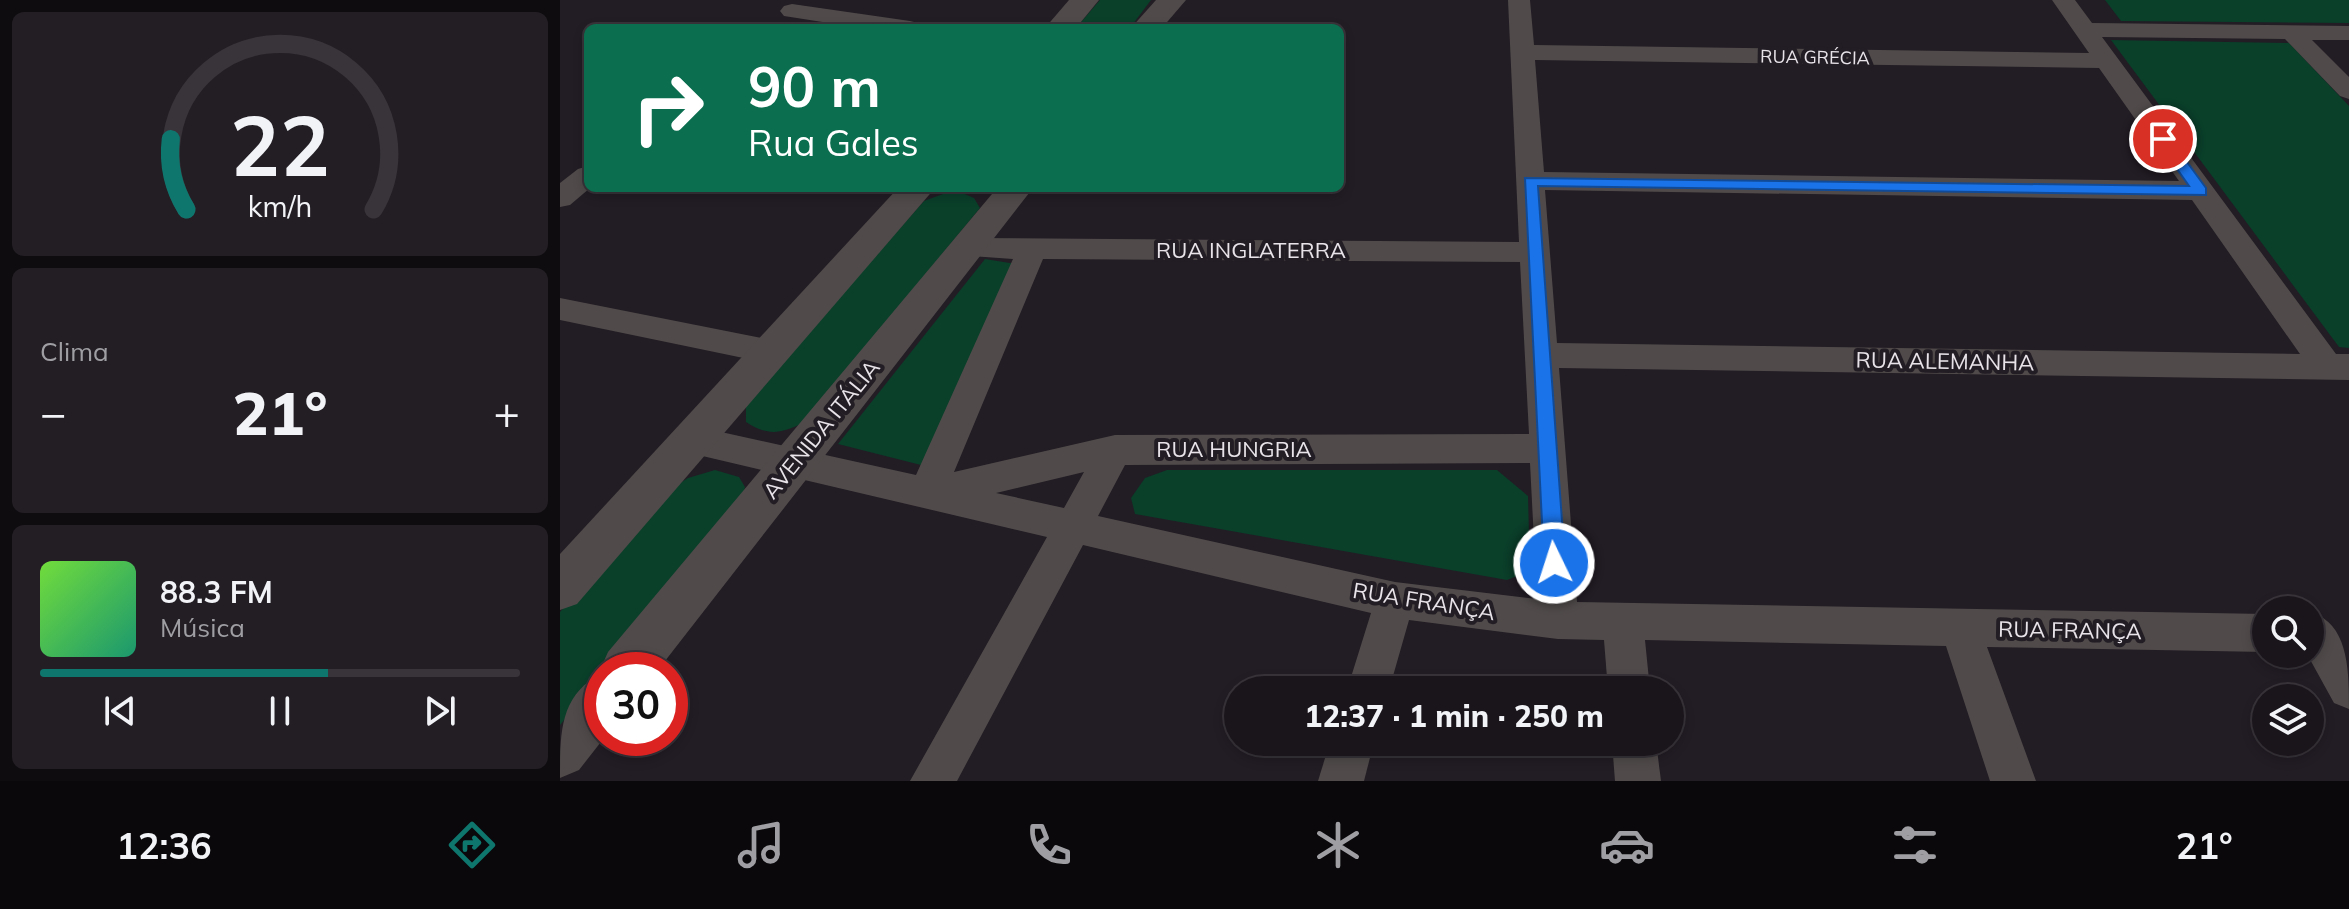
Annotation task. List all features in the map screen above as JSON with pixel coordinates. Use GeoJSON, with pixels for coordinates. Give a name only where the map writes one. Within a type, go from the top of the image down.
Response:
{"type":"FeatureCollection","features":[{"type":"Feature","properties":{"kind":"street"},"geometry":{"type":"LineString","coordinates":[[1064,24],[1085,0]]}},
{"type":"Feature","properties":{"kind":"street"},"geometry":{"type":"LineString","coordinates":[[1150,24],[1172,0]]}},
{"type":"Feature","properties":{"kind":"street"},"geometry":{"type":"LineString","coordinates":[[1519,0],[1558,620]]}},
{"type":"Feature","properties":{"kind":"street"},"geometry":{"type":"LineString","coordinates":[[2063,0],[2200,191],[2338,367]]}},
{"type":"Feature","properties":{"kind":"street"},"geometry":{"type":"LineString","coordinates":[[776,24],[799,6],[890,24]]}},
{"type":"Feature","properties":{"kind":"street"},"geometry":{"type":"LineString","coordinates":[[2085,30],[2349,33]]}},
{"type":"Feature","properties":{"kind":"street"},"geometry":{"type":"LineString","coordinates":[[2292,33],[2349,91]]}},
{"type":"Feature","properties":{"kind":"street","name":"RUA GRÉCIA"},"geometry":{"type":"LineString","coordinates":[[1522,52],[2108,61]]}},
{"type":"Feature","properties":{"kind":"street"},"geometry":{"type":"LineString","coordinates":[[560,198],[584,178]]}},
{"type":"Feature","properties":{"kind":"street"},"geometry":{"type":"LineString","coordinates":[[1530,181],[2200,191]]}},
{"type":"Feature","properties":{"kind":"street"},"geometry":{"type":"LineString","coordinates":[[560,588],[914,192]]}},
{"type":"Feature","properties":{"kind":"street","name":"AVENIDA ITÁLIA"},"geometry":{"type":"LineString","coordinates":[[641,652],[1013,192]]}},
{"type":"Feature","properties":{"kind":"street","name":"RUA INGLATERRA"},"geometry":{"type":"LineString","coordinates":[[968,248],[1535,252]]}},
{"type":"Feature","properties":{"kind":"street"},"geometry":{"type":"LineString","coordinates":[[927,493],[1032,249]]}},
{"type":"Feature","properties":{"kind":"street"},"geometry":{"type":"LineString","coordinates":[[560,309],[772,352]]}},
{"type":"Feature","properties":{"kind":"street","name":"RUA ALEMANHA"},"geometry":{"type":"LineString","coordinates":[[1541,355],[2338,367]]}},
{"type":"Feature","properties":{"kind":"street","name":"RUA FRANÇA"},"geometry":{"type":"LineString","coordinates":[[694,440],[1395,600],[1558,620],[2252,633]]}},
{"type":"Feature","properties":{"kind":"street","name":"RUA HUNGRIA"},"geometry":{"type":"LineString","coordinates":[[927,493],[1115,450],[1547,448]]}},
{"type":"Feature","properties":{"kind":"street"},"geometry":{"type":"LineString","coordinates":[[933,781],[1115,450]]}},
{"type":"Feature","properties":{"kind":"street"},"geometry":{"type":"LineString","coordinates":[[1372,676],[1395,600]]}},
{"type":"Feature","properties":{"kind":"street"},"geometry":{"type":"LineString","coordinates":[[1623,622],[1628,676]]}},
{"type":"Feature","properties":{"kind":"street"},"geometry":{"type":"LineString","coordinates":[[1960,628],[2013,781]]}},
{"type":"Feature","properties":{"kind":"street"},"geometry":{"type":"LineString","coordinates":[[2326,634],[2349,688]]}},
{"type":"Feature","properties":{"kind":"street"},"geometry":{"type":"LineString","coordinates":[[560,751],[584,721]]}},
{"type":"Feature","properties":{"kind":"street"},"geometry":{"type":"LineString","coordinates":[[1341,781],[1348,756]]}},
{"type":"Feature","properties":{"kind":"street"},"geometry":{"type":"LineString","coordinates":[[1635,756],[1638,781]]}},
{"type":"Feature","properties":{"kind":"green space"},"geometry":{"type":"Polygon","coordinates":[[[1100,0],[1151,0],[1133,24],[1079,24],[1100,0]]]}},
{"type":"Feature","properties":{"kind":"green space"},"geometry":{"type":"Polygon","coordinates":[[[2105,0],[2349,0],[2349,23],[2121,21],[2105,0]]]}},
{"type":"Feature","properties":{"kind":"green space"},"geometry":{"type":"Polygon","coordinates":[[[2111,40],[2289,43],[2349,106],[2349,348],[2339,347],[2111,40]]]}},
{"type":"Feature","properties":{"kind":"green space"},"geometry":{"type":"Polygon","coordinates":[[[960,192],[974,198],[980,208],[803,423],[774,432],[761,430],[746,422],[746,403],[924,201],[960,192]]]}},
{"type":"Feature","properties":{"kind":"green space"},"geometry":{"type":"Polygon","coordinates":[[[985,259],[1016,264],[921,465],[838,444],[985,259]]]}},
{"type":"Feature","properties":{"kind":"green space"},"geometry":{"type":"Polygon","coordinates":[[[715,470],[739,477],[745,487],[739,508],[617,652],[584,652],[584,696],[560,725],[560,612],[666,492],[688,478],[715,470]]]}},
{"type":"Feature","properties":{"kind":"green space"},"geometry":{"type":"Polygon","coordinates":[[[1167,470],[1497,470],[1528,496],[1530,571],[1507,580],[1135,514],[1131,498],[1145,478],[1167,470]]]}},
{"type":"Feature","properties":{"kind":"route"},"geometry":{"type":"LineString","coordinates":[[1554,563],[1530,181],[2200,191],[2163,139]]}}]}
